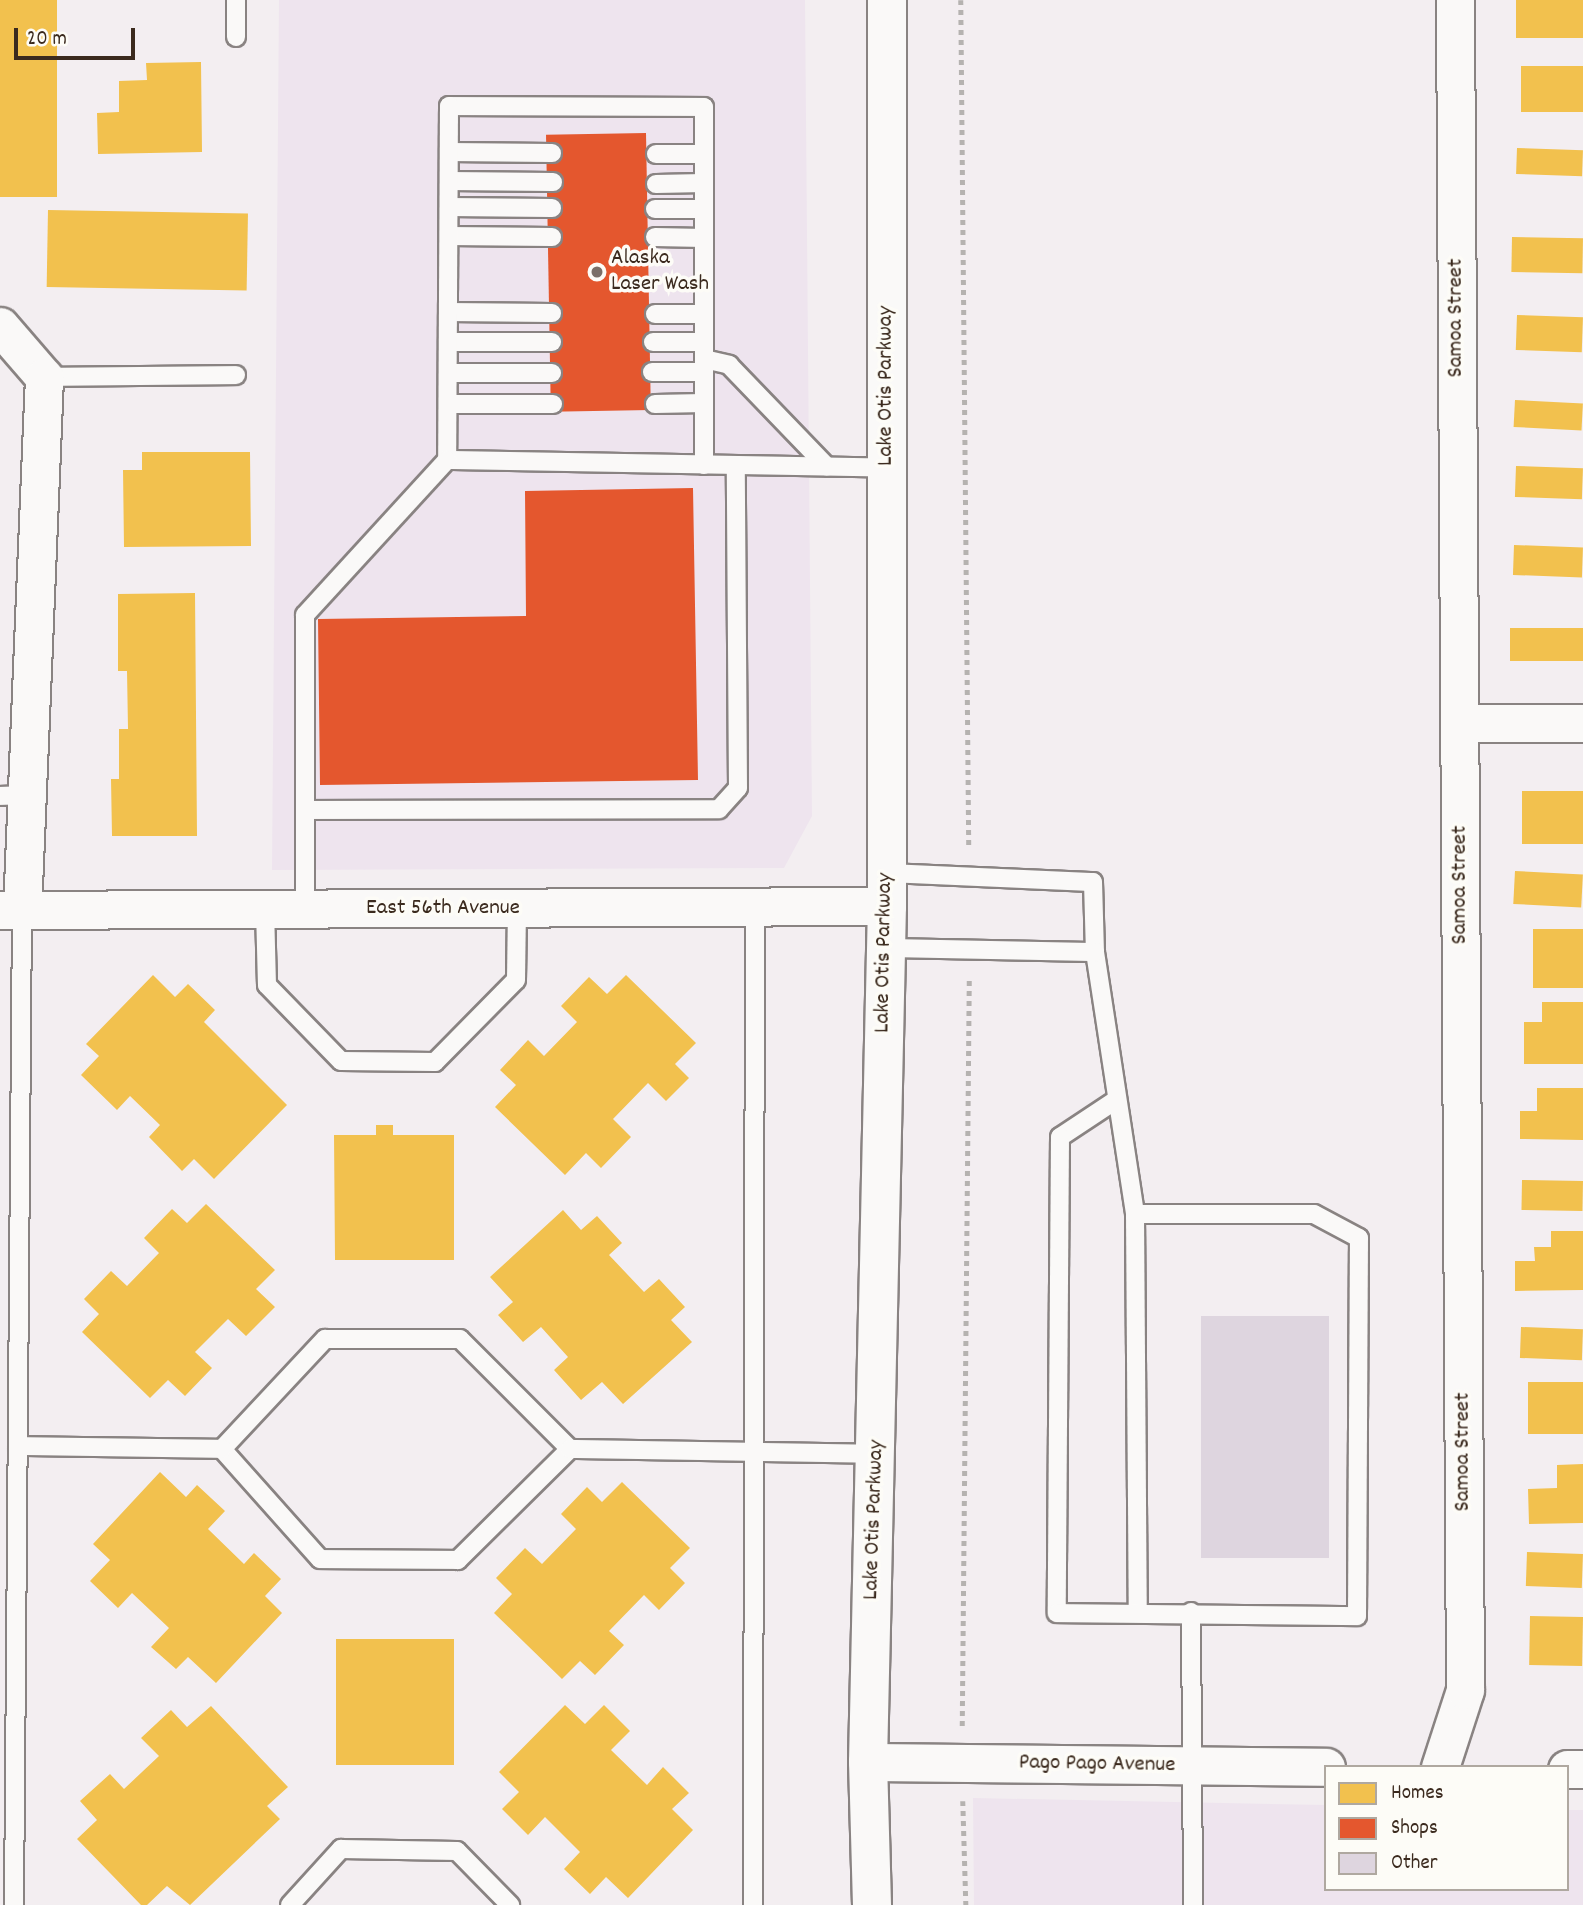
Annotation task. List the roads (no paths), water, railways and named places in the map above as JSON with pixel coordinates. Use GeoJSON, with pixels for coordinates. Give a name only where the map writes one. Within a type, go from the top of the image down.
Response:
{"type":"FeatureCollection","features":[{"type":"Feature","properties":{"kind":"main road","name":"Lake Otis Parkway"},"geometry":{"type":"LineString","coordinates":[[872,1905],[868,1762],[878,1454],[887,890],[887,0]]}},
{"type":"Feature","properties":{"kind":"street","name":"Samoa Street"},"geometry":{"type":"LineString","coordinates":[[1441,1765],[1465,1690],[1455,0]]}},
{"type":"Feature","properties":{"kind":"street"},"geometry":{"type":"LineString","coordinates":[[0,326],[44,377],[13,796],[11,910]]}},
{"type":"Feature","properties":{"kind":"street"},"geometry":{"type":"LineString","coordinates":[[1460,723],[1583,723]]}},
{"type":"Feature","properties":{"kind":"street","name":"East 56th Avenue"},"geometry":{"type":"LineString","coordinates":[[11,910],[755,907],[887,890]]}},
{"type":"Feature","properties":{"kind":"street","name":"Pago Pago Avenue"},"geometry":{"type":"LineString","coordinates":[[868,1762],[1324,1767]]}},
{"type":"Feature","properties":{"kind":"lane"},"geometry":{"type":"LineString","coordinates":[[236,0],[236,37]]}},
{"type":"Feature","properties":{"kind":"lane"},"geometry":{"type":"LineString","coordinates":[[305,910],[305,615],[447,460],[449,106],[704,107],[704,465]]}},
{"type":"Feature","properties":{"kind":"lane"},"geometry":{"type":"LineString","coordinates":[[449,152],[552,153]]}},
{"type":"Feature","properties":{"kind":"lane"},"geometry":{"type":"LineString","coordinates":[[656,154],[704,154]]}},
{"type":"Feature","properties":{"kind":"lane"},"geometry":{"type":"LineString","coordinates":[[449,181],[553,182]]}},
{"type":"Feature","properties":{"kind":"lane"},"geometry":{"type":"LineString","coordinates":[[656,184],[704,183]]}},
{"type":"Feature","properties":{"kind":"lane"},"geometry":{"type":"LineString","coordinates":[[449,207],[552,208]]}},
{"type":"Feature","properties":{"kind":"lane"},"geometry":{"type":"LineString","coordinates":[[655,209],[704,209]]}},
{"type":"Feature","properties":{"kind":"lane"},"geometry":{"type":"LineString","coordinates":[[449,236],[552,237]]}},
{"type":"Feature","properties":{"kind":"lane"},"geometry":{"type":"LineString","coordinates":[[655,237],[704,238]]}},
{"type":"Feature","properties":{"kind":"lane"},"geometry":{"type":"LineString","coordinates":[[448,312],[552,313]]}},
{"type":"Feature","properties":{"kind":"lane"},"geometry":{"type":"LineString","coordinates":[[655,314],[704,314]]}},
{"type":"Feature","properties":{"kind":"lane"},"geometry":{"type":"LineString","coordinates":[[448,342],[552,342]]}},
{"type":"Feature","properties":{"kind":"lane"},"geometry":{"type":"LineString","coordinates":[[653,342],[729,365],[827,467]]}},
{"type":"Feature","properties":{"kind":"lane"},"geometry":{"type":"LineString","coordinates":[[652,372],[704,358]]}},
{"type":"Feature","properties":{"kind":"lane"},"geometry":{"type":"LineString","coordinates":[[448,373],[552,373]]}},
{"type":"Feature","properties":{"kind":"lane"},"geometry":{"type":"LineString","coordinates":[[44,377],[236,375]]}},
{"type":"Feature","properties":{"kind":"lane"},"geometry":{"type":"LineString","coordinates":[[655,404],[704,403]]}},
{"type":"Feature","properties":{"kind":"lane"},"geometry":{"type":"LineString","coordinates":[[448,404],[553,404]]}},
{"type":"Feature","properties":{"kind":"lane"},"geometry":{"type":"LineString","coordinates":[[447,460],[887,468]]}},
{"type":"Feature","properties":{"kind":"lane"},"geometry":{"type":"LineString","coordinates":[[305,810],[719,809],[738,788],[736,466]]}},
{"type":"Feature","properties":{"kind":"lane"},"geometry":{"type":"LineString","coordinates":[[887,890],[1093,883],[1095,952],[1135,1214],[1138,1611]]}},
{"type":"Feature","properties":{"kind":"lane"},"geometry":{"type":"LineString","coordinates":[[753,1905],[755,907]]}},
{"type":"Feature","properties":{"kind":"lane"},"geometry":{"type":"LineString","coordinates":[[265,909],[267,985],[341,1061],[435,1062],[516,979],[517,909]]}},
{"type":"Feature","properties":{"kind":"lane"},"geometry":{"type":"LineString","coordinates":[[11,910],[18,1446],[14,1905]]}},
{"type":"Feature","properties":{"kind":"lane"},"geometry":{"type":"LineString","coordinates":[[886,948],[1095,952]]}},
{"type":"Feature","properties":{"kind":"lane"},"geometry":{"type":"LineString","coordinates":[[1116,1100],[1060,1137],[1057,1613],[1138,1611],[1357,1616],[1359,1238],[1314,1214],[1135,1214]]}},
{"type":"Feature","properties":{"kind":"lane"},"geometry":{"type":"LineString","coordinates":[[222,1449],[325,1339],[460,1339],[570,1449],[878,1454]]}},
{"type":"Feature","properties":{"kind":"lane"},"geometry":{"type":"LineString","coordinates":[[18,1446],[222,1449],[320,1559],[431,1560],[458,1560],[570,1449]]}},
{"type":"Feature","properties":{"kind":"lane"},"geometry":{"type":"LineString","coordinates":[[1191,1612],[1193,1905]]}},
{"type":"Feature","properties":{"kind":"lane"},"geometry":{"type":"LineString","coordinates":[[290,1905],[341,1849],[457,1851],[510,1905]]}},
{"type":"Feature","properties":{"kind":"place","name":"Alaska Laser Wash"},"geometry":{"type":"Point","coordinates":[597,272]}}]}
